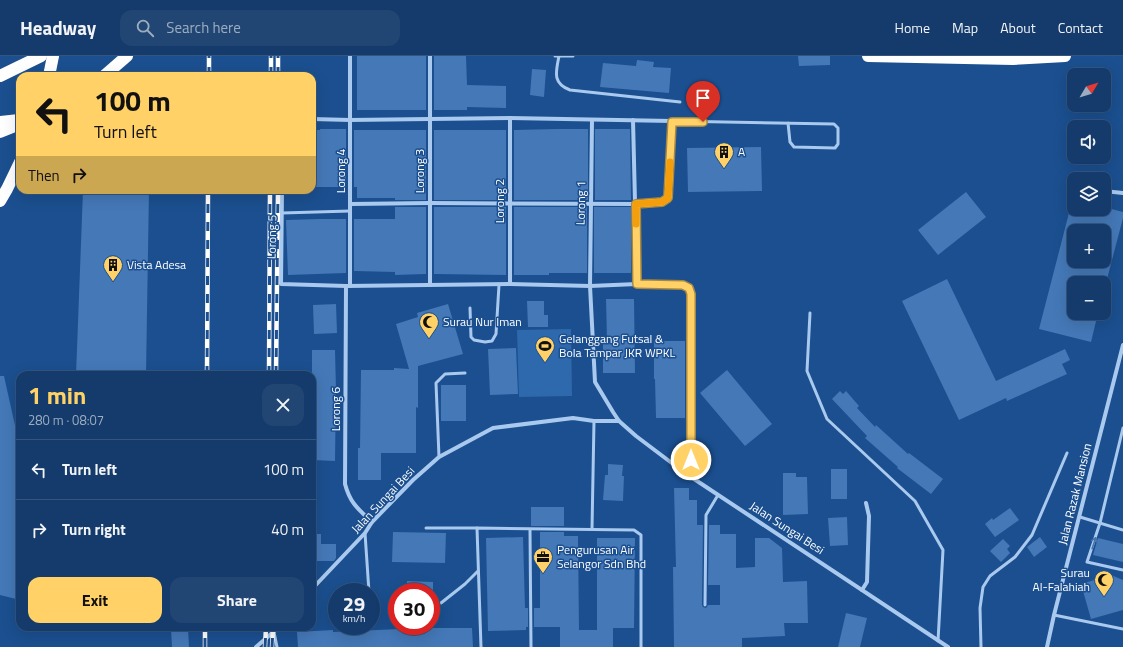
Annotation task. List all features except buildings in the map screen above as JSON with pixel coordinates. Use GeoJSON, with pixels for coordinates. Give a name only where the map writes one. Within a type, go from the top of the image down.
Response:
{"type":"FeatureCollection","features":[{"type":"Feature","properties":{"kind":"highway"},"geometry":{"type":"LineString","coordinates":[[0,76],[41,56]]}},
{"type":"Feature","properties":{"kind":"highway"},"geometry":{"type":"LineString","coordinates":[[50,72],[53,56]]}},
{"type":"Feature","properties":{"kind":"highway"},"geometry":{"type":"LineString","coordinates":[[109,72],[127,56]]}},
{"type":"Feature","properties":{"kind":"highway"},"geometry":{"type":"LineString","coordinates":[[868,56],[1013,59],[1065,56]]}},
{"type":"Feature","properties":{"kind":"highway"},"geometry":{"type":"LineString","coordinates":[[0,122],[16,120]]}},
{"type":"Feature","properties":{"kind":"highway"},"geometry":{"type":"LineString","coordinates":[[0,132],[16,126]]}},
{"type":"Feature","properties":{"kind":"highway"},"geometry":{"type":"LineString","coordinates":[[0,201],[16,170]]}},
{"type":"Feature","properties":{"kind":"street","name":"Lorong 4"},"geometry":{"type":"LineString","coordinates":[[348,286],[351,204],[350,56]]}},
{"type":"Feature","properties":{"kind":"street","name":"Lorong 3"},"geometry":{"type":"LineString","coordinates":[[430,56],[430,285]]}},
{"type":"Feature","properties":{"kind":"street"},"geometry":{"type":"LineString","coordinates":[[316,119],[510,118],[672,122]]}},
{"type":"Feature","properties":{"kind":"street","name":"Lorong 2"},"geometry":{"type":"LineString","coordinates":[[510,118],[510,284]]}},
{"type":"Feature","properties":{"kind":"street","name":"Lorong 1"},"geometry":{"type":"LineString","coordinates":[[590,286],[592,120]]}},
{"type":"Feature","properties":{"kind":"street"},"geometry":{"type":"LineString","coordinates":[[633,120],[637,284]]}},
{"type":"Feature","properties":{"kind":"street"},"geometry":{"type":"LineString","coordinates":[[1111,191],[1123,192]]}},
{"type":"Feature","properties":{"kind":"street","name":"Lorong 5"},"geometry":{"type":"LineString","coordinates":[[282,194],[282,284],[348,286]]}},
{"type":"Feature","properties":{"kind":"street"},"geometry":{"type":"LineString","coordinates":[[351,204],[636,204]]}},
{"type":"Feature","properties":{"kind":"street"},"geometry":{"type":"LineString","coordinates":[[348,286],[499,284],[590,286],[637,284],[683,285],[689,288],[691,294],[691,460],[685,473]]}},
{"type":"Feature","properties":{"kind":"street","name":"Lorong 6"},"geometry":{"type":"LineString","coordinates":[[348,286],[345,484],[348,496],[355,506],[372,522]]}},
{"type":"Feature","properties":{"kind":"street","name":"Jalan Sungai Besi"},"geometry":{"type":"LineString","coordinates":[[590,286],[595,382],[619,421],[636,436],[685,473],[948,647]]}},
{"type":"Feature","properties":{"kind":"street","name":"Jalan Razak Mansion"},"geometry":{"type":"LineString","coordinates":[[1047,647],[1054,615],[1121,361],[1123,345]]}},
{"type":"Feature","properties":{"kind":"street","name":"Jalan Sungai Besi"},"geometry":{"type":"LineString","coordinates":[[316,585],[365,533],[372,522],[413,480],[440,457],[493,428],[573,418],[594,421],[619,421]]}},
{"type":"Feature","properties":{"kind":"street"},"geometry":{"type":"LineString","coordinates":[[862,590],[867,582],[869,516],[866,503]]}},
{"type":"Feature","properties":{"kind":"street"},"geometry":{"type":"LineString","coordinates":[[256,647],[274,632]]}},
{"type":"Feature","properties":{"kind":"lane"},"geometry":{"type":"LineString","coordinates":[[555,56],[573,56]]}},
{"type":"Feature","properties":{"kind":"lane"},"geometry":{"type":"LineString","coordinates":[[559,56],[556,72],[557,78],[564,88],[570,90],[680,102]]}},
{"type":"Feature","properties":{"kind":"lane"},"geometry":{"type":"LineString","coordinates":[[636,204],[662,202],[668,198],[672,122],[788,123],[834,124],[838,128],[838,144],[835,148],[794,146],[790,142],[788,123]]}},
{"type":"Feature","properties":{"kind":"lane"},"geometry":{"type":"LineString","coordinates":[[282,213],[350,211]]}},
{"type":"Feature","properties":{"kind":"lane"},"geometry":{"type":"LineString","coordinates":[[470,308],[471,337],[474,340],[485,342],[492,341],[496,334],[499,284]]}},
{"type":"Feature","properties":{"kind":"lane"},"geometry":{"type":"LineString","coordinates":[[810,313],[806,371],[827,419],[915,501],[943,550],[938,640]]}},
{"type":"Feature","properties":{"kind":"lane"},"geometry":{"type":"LineString","coordinates":[[440,457],[436,383],[445,374],[465,373]]}},
{"type":"Feature","properties":{"kind":"lane"},"geometry":{"type":"LineString","coordinates":[[592,529],[594,421]]}},
{"type":"Feature","properties":{"kind":"lane"},"geometry":{"type":"LineString","coordinates":[[1123,428],[1100,524],[1087,562],[1123,570]]}},
{"type":"Feature","properties":{"kind":"lane"},"geometry":{"type":"LineString","coordinates":[[981,647],[980,608],[983,587],[990,576],[1015,557],[1032,535],[1067,453]]}},
{"type":"Feature","properties":{"kind":"lane"},"geometry":{"type":"LineString","coordinates":[[705,605],[706,515],[718,495]]}},
{"type":"Feature","properties":{"kind":"lane"},"geometry":{"type":"LineString","coordinates":[[1080,517],[1123,530]]}},
{"type":"Feature","properties":{"kind":"lane"},"geometry":{"type":"LineString","coordinates":[[426,528],[634,530],[641,535],[641,647]]}},
{"type":"Feature","properties":{"kind":"lane"},"geometry":{"type":"LineString","coordinates":[[477,528],[481,647]]}},
{"type":"Feature","properties":{"kind":"lane"},"geometry":{"type":"LineString","coordinates":[[530,530],[531,647]]}},
{"type":"Feature","properties":{"kind":"lane"},"geometry":{"type":"LineString","coordinates":[[365,533],[368,583]]}},
{"type":"Feature","properties":{"kind":"lane"},"geometry":{"type":"LineString","coordinates":[[441,603],[465,584],[478,571]]}},
{"type":"Feature","properties":{"kind":"lane"},"geometry":{"type":"LineString","coordinates":[[1054,615],[1123,630]]}},
{"type":"Feature","properties":{"kind":"lane"},"geometry":{"type":"LineString","coordinates":[[274,632],[277,647]]}},
{"type":"Feature","properties":{"kind":"shaded area","name":"Gelanggang Futsal & Bola Tampar JKR WPKL"},"geometry":{"type":"Polygon","coordinates":[[[571,329],[572,396],[519,397],[517,330],[571,329]]]}},
{"type":"Feature","properties":{"kind":"railway"},"geometry":{"type":"LineString","coordinates":[[209,56],[209,72]]}},
{"type":"Feature","properties":{"kind":"railway"},"geometry":{"type":"LineString","coordinates":[[271,56],[271,72]]}},
{"type":"Feature","properties":{"kind":"railway"},"geometry":{"type":"LineString","coordinates":[[278,56],[278,72]]}},
{"type":"Feature","properties":{"kind":"railway"},"geometry":{"type":"LineString","coordinates":[[207,371],[208,194]]}},
{"type":"Feature","properties":{"kind":"railway"},"geometry":{"type":"LineString","coordinates":[[269,371],[270,194]]}},
{"type":"Feature","properties":{"kind":"railway"},"geometry":{"type":"LineString","coordinates":[[276,371],[278,194]]}},
{"type":"Feature","properties":{"kind":"railway"},"geometry":{"type":"LineString","coordinates":[[205,631],[205,647]]}},
{"type":"Feature","properties":{"kind":"railway"},"geometry":{"type":"LineString","coordinates":[[265,647],[266,631]]}},
{"type":"Feature","properties":{"kind":"railway"},"geometry":{"type":"LineString","coordinates":[[272,647],[273,631]]}},
{"type":"Feature","properties":{"kind":"slow traffic"},"geometry":{"type":"LineString","coordinates":[[636,224],[636,204],[662,202],[668,198],[670,162]]}},
{"type":"Feature","properties":{"kind":"place","name":"A"},"geometry":{"type":"Point","coordinates":[724,169]}},
{"type":"Feature","properties":{"kind":"place","name":"Vista Adesa"},"geometry":{"type":"Point","coordinates":[113,282]}},
{"type":"Feature","properties":{"kind":"place","name":"Surau Nur Iman"},"geometry":{"type":"Point","coordinates":[429,339]}},
{"type":"Feature","properties":{"kind":"place","name":"Gelanggang Futsal & Bola Tampar JKR WPKL"},"geometry":{"type":"Point","coordinates":[545,363]}},
{"type":"Feature","properties":{"kind":"place","name":"Pengurusan Air Selangor Sdn Bhd"},"geometry":{"type":"Point","coordinates":[543,574]}},
{"type":"Feature","properties":{"kind":"place","name":"Surau Al-Falahiah"},"geometry":{"type":"Point","coordinates":[1104,597]}},
{"type":"Feature","properties":{"kind":"route"},"geometry":{"type":"LineString","coordinates":[[691,460],[691,294],[689,288],[683,285],[637,284],[636,204],[662,202],[668,198],[672,122],[703,122]]}}]}
